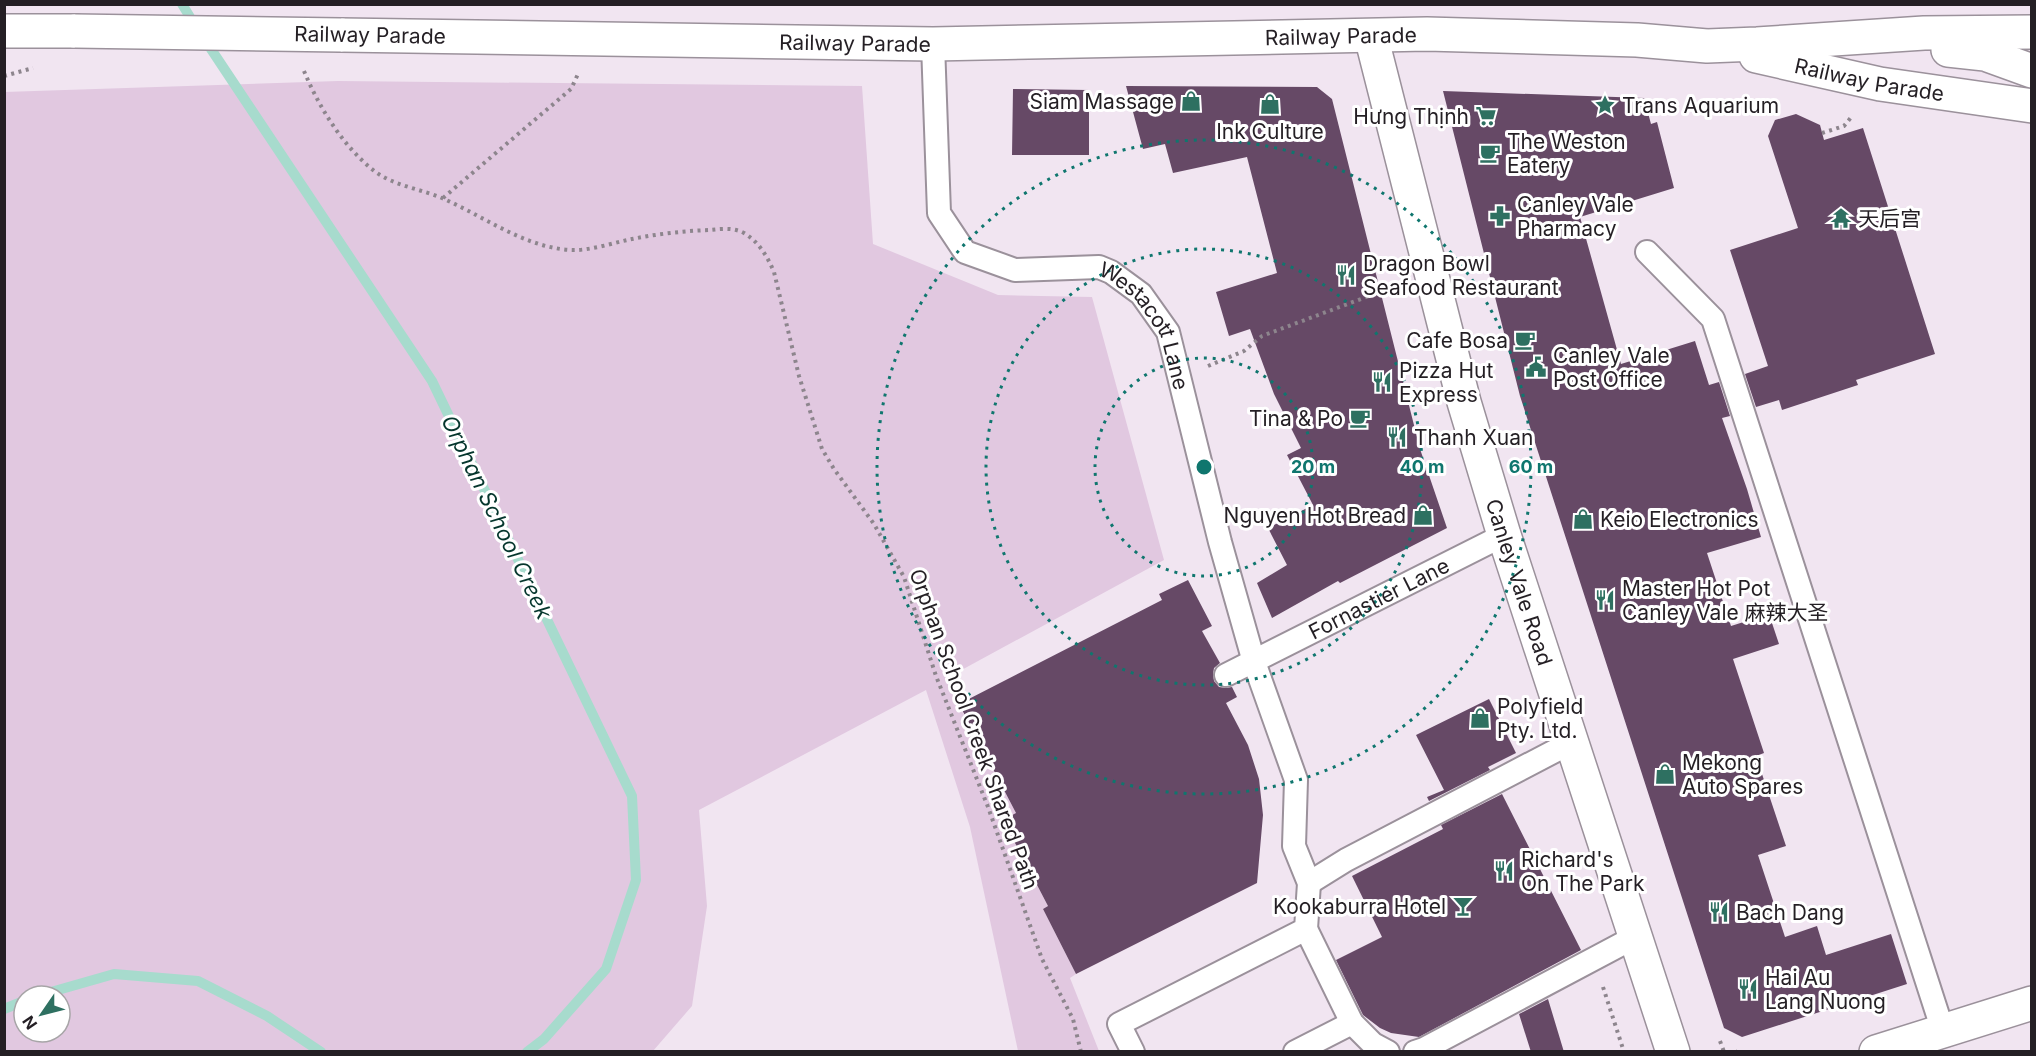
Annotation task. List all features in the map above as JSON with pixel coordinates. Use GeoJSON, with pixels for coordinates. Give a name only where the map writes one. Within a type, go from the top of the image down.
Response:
{"type":"FeatureCollection","features":[{"type":"Feature","properties":{"kind":"main road","name":"Railway Parade"},"geometry":{"type":"LineString","coordinates":[[4,31],[933,44],[1428,34],[1637,40],[1707,46],[1924,33],[2031,32]]}},
{"type":"Feature","properties":{"kind":"main road","name":"Canley Vale Road"},"geometry":{"type":"LineString","coordinates":[[1371,36],[1464,402],[1504,535],[1673,1052]]}},
{"type":"Feature","properties":{"kind":"main road"},"geometry":{"type":"LineString","coordinates":[[1757,44],[1962,50],[1985,54],[2031,70]]}},
{"type":"Feature","properties":{"kind":"main road","name":"Railway Parade"},"geometry":{"type":"LineString","coordinates":[[1707,46],[1880,84],[2031,106]]}},
{"type":"Feature","properties":{"kind":"main road"},"geometry":{"type":"LineString","coordinates":[[1880,84],[2031,70]]}},
{"type":"Feature","properties":{"kind":"main road"},"geometry":{"type":"LineString","coordinates":[[1876,1052],[2031,1003]]}},
{"type":"Feature","properties":{"kind":"lane","name":"Westacott Lane"},"geometry":{"type":"LineString","coordinates":[[933,44],[939,213],[965,252],[1015,270],[1099,267],[1111,272],[1141,294],[1168,332],[1220,542],[1254,662],[1296,780],[1294,846],[1309,883]]}},
{"type":"Feature","properties":{"kind":"lane"},"geometry":{"type":"LineString","coordinates":[[1647,252],[1713,319],[1943,1030]]}},
{"type":"Feature","properties":{"kind":"lane","name":"Fornastier Lane"},"geometry":{"type":"LineString","coordinates":[[1226,675],[1504,535]]}},
{"type":"Feature","properties":{"kind":"lane"},"geometry":{"type":"LineString","coordinates":[[1388,1052],[1373,1044],[1352,1023],[1306,929],[1309,883],[1346,860],[1572,742]]}},
{"type":"Feature","properties":{"kind":"lane"},"geometry":{"type":"LineString","coordinates":[[1133,1052],[1119,1024],[1306,929]]}},
{"type":"Feature","properties":{"kind":"lane"},"geometry":{"type":"LineString","coordinates":[[1414,1052],[1635,937]]}},
{"type":"Feature","properties":{"kind":"lane"},"geometry":{"type":"LineString","coordinates":[[1295,1052],[1352,1023]]}},
{"type":"Feature","properties":{"kind":"path","name":"Orphan School Creek Shared Path"},"geometry":{"type":"LineString","coordinates":[[303,68],[317,101],[353,151],[374,171],[394,181],[443,198],[528,240],[552,248],[573,250],[677,231],[730,228],[743,232],[757,243],[767,256],[774,272],[799,376],[822,449],[874,524],[904,577],[936,676],[988,807],[1042,959],[1073,1019],[1081,1052]]}},
{"type":"Feature","properties":{"kind":"path"},"geometry":{"type":"LineString","coordinates":[[443,198],[570,89],[578,73]]}},
{"type":"Feature","properties":{"kind":"path"},"geometry":{"type":"LineString","coordinates":[[1822,133],[1844,126],[1853,115]]}},
{"type":"Feature","properties":{"kind":"path"},"geometry":{"type":"LineString","coordinates":[[1180,378],[1244,351],[1262,336],[1393,287]]}},
{"type":"Feature","properties":{"kind":"path"},"geometry":{"type":"LineString","coordinates":[[1600,979],[1624,1052]]}},
{"type":"Feature","properties":{"kind":"path"},"geometry":{"type":"LineString","coordinates":[[1720,1041],[1724,1052]]}},
{"type":"Feature","properties":{"kind":"shaded area"},"geometry":{"type":"Polygon","coordinates":[[[338,81],[862,86],[873,244],[998,295],[1092,297],[1164,560],[945,679],[1016,813],[1003,821],[1048,906],[1043,909],[1076,974],[1070,978],[1099,1051],[1018,1051],[970,827],[926,690],[699,810],[707,906],[692,1006],[653,1051],[5,1051],[4,92],[338,81]]]}},
{"type":"Feature","properties":{"kind":"building"},"geometry":{"type":"Polygon","coordinates":[[[1126,86],[1317,87],[1332,99],[1420,449],[1447,528],[1340,583],[1338,581],[1272,618],[1257,583],[1287,565],[1268,528],[1313,505],[1287,455],[1301,448],[1274,394],[1250,329],[1229,336],[1216,292],[1277,273],[1247,157],[1173,173],[1165,144],[1143,149],[1126,86]]]}},
{"type":"Feature","properties":{"kind":"building"},"geometry":{"type":"Polygon","coordinates":[[[1013,89],[1089,90],[1089,155],[1012,155],[1013,89]]]}},
{"type":"Feature","properties":{"kind":"building"},"geometry":{"type":"Polygon","coordinates":[[[1443,91],[1644,98],[1651,124],[1657,122],[1674,188],[1580,217],[1621,364],[1695,341],[1709,385],[1719,382],[1730,416],[1722,418],[1761,537],[1707,553],[1731,626],[1769,614],[1779,644],[1733,659],[1764,753],[1756,756],[1786,846],[1758,855],[1785,937],[1817,926],[1826,955],[1891,934],[1907,984],[1742,1037],[1724,1028],[1520,396],[1443,91]]]}},
{"type":"Feature","properties":{"kind":"building"},"geometry":{"type":"Polygon","coordinates":[[[1796,114],[1820,125],[1824,140],[1863,128],[1935,354],[1856,380],[1858,385],[1782,410],[1779,400],[1756,407],[1745,374],[1768,366],[1730,250],[1798,228],[1768,136],[1775,120],[1796,114]]]}},
{"type":"Feature","properties":{"kind":"building"},"geometry":{"type":"Polygon","coordinates":[[[1188,580],[1212,626],[1202,631],[1220,663],[1214,668],[1214,681],[1219,687],[1232,687],[1237,697],[1226,703],[1248,745],[1259,779],[1263,815],[1257,883],[1076,974],[1043,909],[1048,906],[1003,820],[1016,813],[959,704],[1162,600],[1159,594],[1188,580]]]}},
{"type":"Feature","properties":{"kind":"building"},"geometry":{"type":"Polygon","coordinates":[[[1489,699],[1516,753],[1488,767],[1490,770],[1429,801],[1427,797],[1444,790],[1416,735],[1489,699]]]}},
{"type":"Feature","properties":{"kind":"building","name":"Kookaburra Hotel"},"geometry":{"type":"Polygon","coordinates":[[[1502,794],[1581,950],[1419,1037],[1391,1033],[1380,1028],[1363,1015],[1336,960],[1382,937],[1352,876],[1443,829],[1441,825],[1502,794]]]}},
{"type":"Feature","properties":{"kind":"building"},"geometry":{"type":"Polygon","coordinates":[[[1548,999],[1564,1052],[1531,1052],[1519,1014],[1548,999]]]}},
{"type":"Feature","properties":{"kind":"waterway","name":"Orphan School Creek"},"geometry":{"type":"LineString","coordinates":[[182,4],[196,27]]}},
{"type":"Feature","properties":{"kind":"waterway","name":"Orphan School Creek"},"geometry":{"type":"LineString","coordinates":[[205,40],[432,381],[632,796],[636,880],[606,969],[544,1039],[527,1052]]}},
{"type":"Feature","properties":{"kind":"waterway","name":"Orphan School Creek"},"geometry":{"type":"LineString","coordinates":[[72,986],[114,974],[198,981],[267,1016],[321,1052]]}},
{"type":"Feature","properties":{"kind":"waterway","name":"Orphan School Creek"},"geometry":{"type":"LineString","coordinates":[[4,1009],[12,1006]]}},
{"type":"Feature","properties":{"kind":"place","name":"Siam Massage"},"geometry":{"type":"Point","coordinates":[1191,101]}},
{"type":"Feature","properties":{"kind":"place","name":"Ink Culture"},"geometry":{"type":"Point","coordinates":[1270,104]}},
{"type":"Feature","properties":{"kind":"place","name":"Trans Aquarium"},"geometry":{"type":"Point","coordinates":[1605,105]}},
{"type":"Feature","properties":{"kind":"place","name":"Hưng Thịnh"},"geometry":{"type":"Point","coordinates":[1486,116]}},
{"type":"Feature","properties":{"kind":"place","name":"The Weston Eatery"},"geometry":{"type":"Point","coordinates":[1490,153]}},
{"type":"Feature","properties":{"kind":"place","name":"Canley Vale Pharmacy"},"geometry":{"type":"Point","coordinates":[1500,216]}},
{"type":"Feature","properties":{"kind":"place","name":"天后宫"},"geometry":{"type":"Point","coordinates":[1841,218]}},
{"type":"Feature","properties":{"kind":"place","name":"Dragon Bowl Seafood Restaurant"},"geometry":{"type":"Point","coordinates":[1346,275]}},
{"type":"Feature","properties":{"kind":"place","name":"Cafe Bosa"},"geometry":{"type":"Point","coordinates":[1525,340]}},
{"type":"Feature","properties":{"kind":"place","name":"Canley Vale Post Office"},"geometry":{"type":"Point","coordinates":[1536,367]}},
{"type":"Feature","properties":{"kind":"place","name":"Pizza Hut Express"},"geometry":{"type":"Point","coordinates":[1382,382]}},
{"type":"Feature","properties":{"kind":"place","name":"Tina & Po"},"geometry":{"type":"Point","coordinates":[1360,418]}},
{"type":"Feature","properties":{"kind":"place","name":"Thanh Xuan"},"geometry":{"type":"Point","coordinates":[1397,437]}},
{"type":"Feature","properties":{"kind":"place","name":"Nguyen Hot Bread"},"geometry":{"type":"Point","coordinates":[1423,515]}},
{"type":"Feature","properties":{"kind":"place","name":"Keio Electronics"},"geometry":{"type":"Point","coordinates":[1583,519]}},
{"type":"Feature","properties":{"kind":"place","name":"Master Hot Pot Canley Vale 麻辣大圣"},"geometry":{"type":"Point","coordinates":[1605,600]}},
{"type":"Feature","properties":{"kind":"place","name":"Polyfield Pty. Ltd."},"geometry":{"type":"Point","coordinates":[1480,718]}},
{"type":"Feature","properties":{"kind":"place","name":"Mekong Auto Spares"},"geometry":{"type":"Point","coordinates":[1665,774]}},
{"type":"Feature","properties":{"kind":"place","name":"Richard's On The Park"},"geometry":{"type":"Point","coordinates":[1504,871]}},
{"type":"Feature","properties":{"kind":"place","name":"Kookaburra Hotel"},"geometry":{"type":"Point","coordinates":[1463,906]}},
{"type":"Feature","properties":{"kind":"place","name":"Bach Dang"},"geometry":{"type":"Point","coordinates":[1719,912]}},
{"type":"Feature","properties":{"kind":"place","name":"Hai Au Lang Nuong"},"geometry":{"type":"Point","coordinates":[1748,989]}}]}
